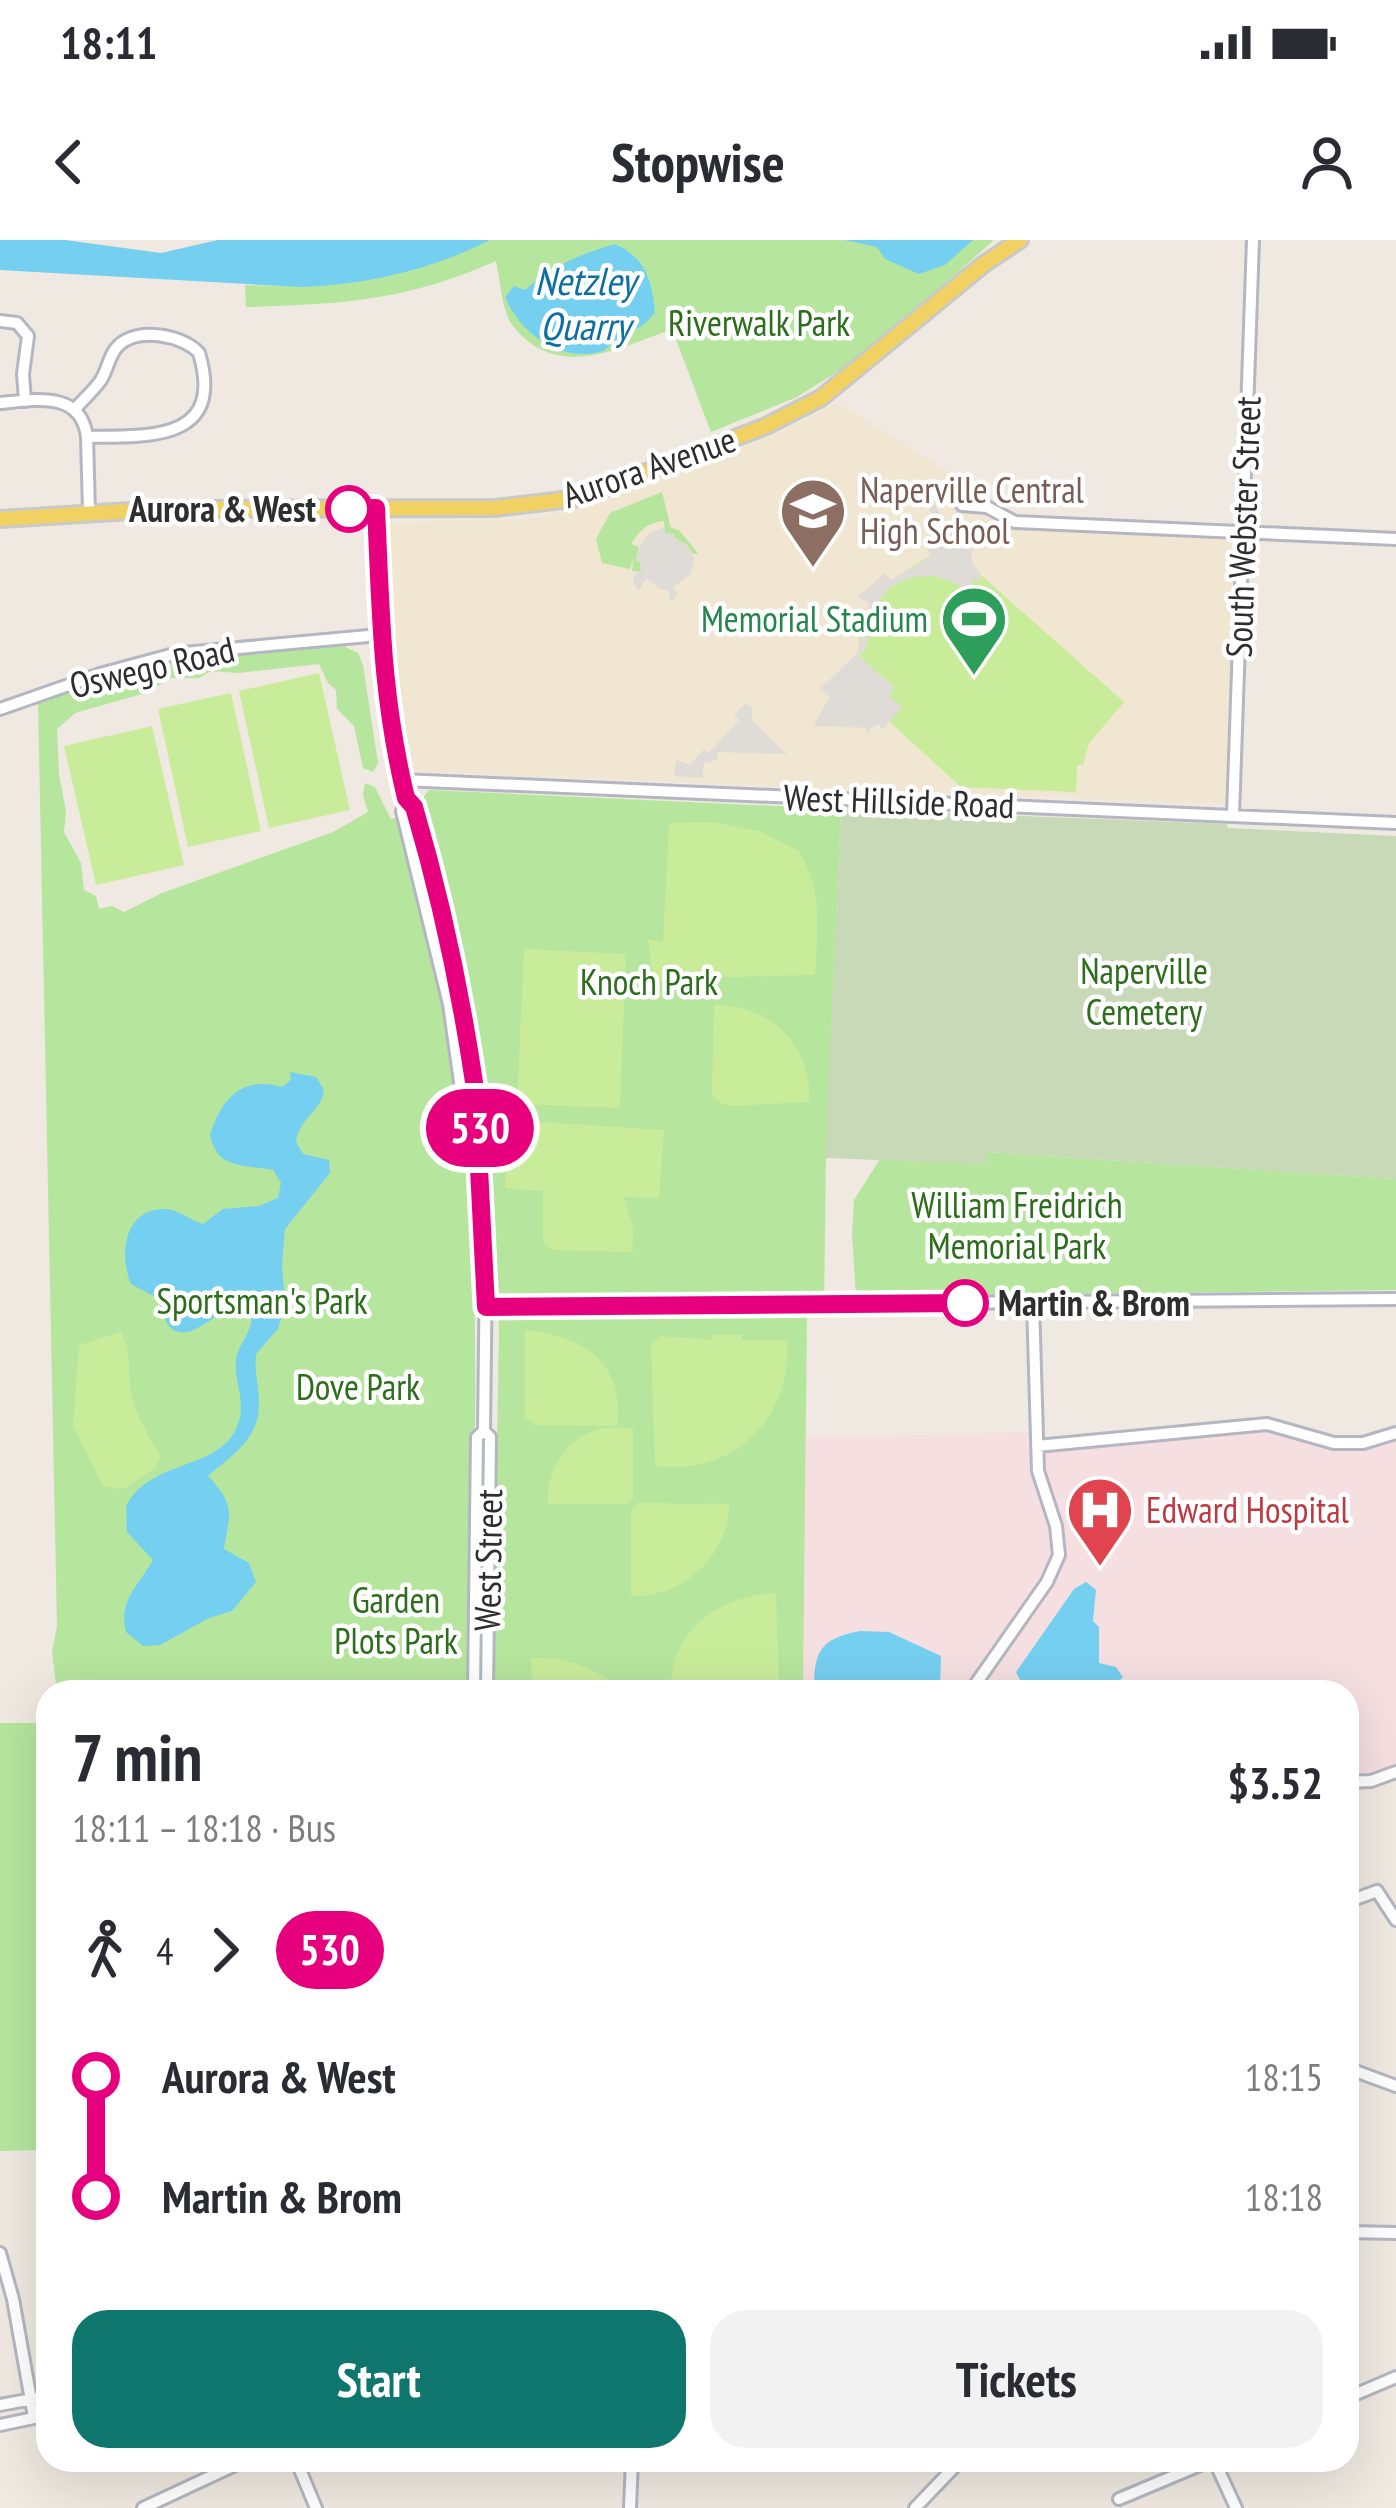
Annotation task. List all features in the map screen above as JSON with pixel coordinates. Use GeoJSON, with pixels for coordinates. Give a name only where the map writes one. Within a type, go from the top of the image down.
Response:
{"type":"FeatureCollection","features":[{"type":"Feature","properties":{"kind":"main road","name":"Aurora Avenue"},"geometry":{"type":"LineString","coordinates":[[0,519],[89,512],[520,507],[579,498],[766,425],[821,398],[1020,240]]}},
{"type":"Feature","properties":{"kind":"street","name":"South Webster Street"},"geometry":{"type":"LineString","coordinates":[[1233,815],[1253,240]]}},
{"type":"Feature","properties":{"kind":"street"},"geometry":{"type":"LineString","coordinates":[[0,321],[17,322],[28,336],[23,374],[26,401]]}},
{"type":"Feature","properties":{"kind":"street"},"geometry":{"type":"LineString","coordinates":[[75,409],[98,384],[114,350],[125,340],[176,338],[191,344],[202,362],[201,401],[192,418],[169,434],[87,436]]}},
{"type":"Feature","properties":{"kind":"street"},"geometry":{"type":"LineString","coordinates":[[0,403],[55,400],[75,409],[87,436],[89,512]]}},
{"type":"Feature","properties":{"kind":"street"},"geometry":{"type":"LineString","coordinates":[[962,505],[987,507],[1015,522],[1396,539]]}},
{"type":"Feature","properties":{"kind":"street","name":"West Street"},"geometry":{"type":"LineString","coordinates":[[376,508],[380,635],[388,714],[406,798],[402,812],[449,1004],[471,1160],[479,1168],[486,1307],[484,1431],[490,1437],[487,1680]]}},
{"type":"Feature","properties":{"kind":"street","name":"Oswego Road"},"geometry":{"type":"LineString","coordinates":[[0,709],[100,674],[174,655],[380,635]]}},
{"type":"Feature","properties":{"kind":"street","name":"West Hillside Road"},"geometry":{"type":"LineString","coordinates":[[402,780],[1396,823]]}},
{"type":"Feature","properties":{"kind":"street"},"geometry":{"type":"LineString","coordinates":[[486,1307],[1396,1299]]}},
{"type":"Feature","properties":{"kind":"street"},"geometry":{"type":"LineString","coordinates":[[977,1680],[1047,1582],[1059,1555],[1036,1446],[1034,1302]]}},
{"type":"Feature","properties":{"kind":"street"},"geometry":{"type":"LineString","coordinates":[[1036,1446],[1268,1424],[1334,1443],[1363,1443],[1396,1433]]}},
{"type":"Feature","properties":{"kind":"street","name":"West Street"},"geometry":{"type":"LineString","coordinates":[[474,1680],[477,1437],[484,1431]]}},
{"type":"Feature","properties":{"kind":"street"},"geometry":{"type":"LineString","coordinates":[[1359,1782],[1396,1772]]}},
{"type":"Feature","properties":{"kind":"street"},"geometry":{"type":"LineString","coordinates":[[1359,1898],[1377,1891],[1396,1920]]}},
{"type":"Feature","properties":{"kind":"street"},"geometry":{"type":"LineString","coordinates":[[1359,2072],[1396,2086]]}},
{"type":"Feature","properties":{"kind":"street"},"geometry":{"type":"LineString","coordinates":[[1359,2232],[1396,2233]]}},
{"type":"Feature","properties":{"kind":"street"},"geometry":{"type":"LineString","coordinates":[[0,2253],[34,2417],[0,2425]]}},
{"type":"Feature","properties":{"kind":"street"},"geometry":{"type":"LineString","coordinates":[[1359,2393],[1396,2377]]}},
{"type":"Feature","properties":{"kind":"street"},"geometry":{"type":"LineString","coordinates":[[0,2405],[36,2397]]}},
{"type":"Feature","properties":{"kind":"street"},"geometry":{"type":"LineString","coordinates":[[143,2508],[220,2472]]}},
{"type":"Feature","properties":{"kind":"street"},"geometry":{"type":"LineString","coordinates":[[301,2472],[316,2508]]}},
{"type":"Feature","properties":{"kind":"street"},"geometry":{"type":"LineString","coordinates":[[630,2508],[632,2472]]}},
{"type":"Feature","properties":{"kind":"street"},"geometry":{"type":"LineString","coordinates":[[915,2508],[950,2472]]}},
{"type":"Feature","properties":{"kind":"street"},"geometry":{"type":"LineString","coordinates":[[1119,2499],[1184,2472]]}},
{"type":"Feature","properties":{"kind":"street"},"geometry":{"type":"LineString","coordinates":[[1218,2472],[1235,2508]]}},
{"type":"Feature","properties":{"kind":"shaded area","name":"Naperville Central High School"},"geometry":{"type":"Polygon","coordinates":[[[837,402],[1030,523],[1237,532],[1225,804],[414,771],[394,671],[389,523],[524,520],[585,508],[791,428],[837,402]]]}},
{"type":"Feature","properties":{"kind":"shaded area"},"geometry":{"type":"Polygon","coordinates":[[[933,501],[954,526],[993,521],[992,530],[974,538],[971,560],[981,575],[978,584],[976,579],[971,583],[973,588],[978,586],[976,593],[991,606],[987,610],[957,584],[935,576],[913,577],[891,586],[870,612],[867,647],[859,656],[895,688],[889,696],[902,707],[882,730],[879,724],[868,735],[866,728],[817,726],[830,697],[821,688],[858,652],[862,621],[870,604],[858,597],[885,573],[891,580],[930,557],[926,539],[934,518],[929,507],[933,501]]]}},
{"type":"Feature","properties":{"kind":"shaded area"},"geometry":{"type":"Polygon","coordinates":[[[664,527],[665,533],[686,544],[694,558],[691,574],[673,587],[678,594],[671,602],[668,591],[647,578],[638,591],[633,582],[634,574],[641,571],[636,561],[640,546],[649,533],[664,527]]]}},
{"type":"Feature","properties":{"kind":"shaded area"},"geometry":{"type":"Polygon","coordinates":[[[746,703],[753,709],[751,720],[787,754],[718,752],[717,760],[704,763],[702,778],[674,776],[676,760],[690,765],[704,749],[709,753],[739,720],[734,715],[746,703]]]}},
{"type":"Feature","properties":{"kind":"shaded area","name":"Edward Hospital"},"geometry":{"type":"Polygon","coordinates":[[[1265,1425],[1339,1444],[1396,1433],[1396,1777],[1359,1791],[1359,1680],[803,1680],[806,1438],[1036,1432],[1037,1445],[1265,1425]]]}},
{"type":"Feature","properties":{"kind":"green space","name":"Riverwalk Park"},"geometry":{"type":"Polygon","coordinates":[[[489,240],[994,240],[866,354],[797,397],[711,432],[672,329],[589,356],[549,353],[530,343],[509,320],[496,261],[432,285],[374,298],[246,307],[245,285],[310,285],[370,278],[429,263],[489,240]]]}},
{"type":"Feature","properties":{"kind":"green space"},"geometry":{"type":"Polygon","coordinates":[[[662,492],[671,528],[679,530],[698,553],[665,533],[664,521],[644,528],[631,544],[639,547],[636,560],[642,572],[632,571],[633,558],[630,569],[602,563],[596,539],[610,513],[662,492]]]}},
{"type":"Feature","properties":{"kind":"green space","name":"Memorial Stadium"},"geometry":{"type":"Polygon","coordinates":[[[933,555],[965,572],[974,569],[1124,702],[1089,743],[1083,765],[1077,765],[1076,792],[961,787],[846,682],[857,666],[862,623],[875,598],[895,578],[933,555]]]}},
{"type":"Feature","properties":{"kind":"green space","name":"Sportsman's Park"},"geometry":{"type":"Polygon","coordinates":[[[343,646],[358,653],[363,665],[378,763],[373,772],[363,768],[354,726],[337,709],[336,690],[319,664],[170,678],[149,692],[75,713],[57,729],[64,832],[81,863],[84,890],[96,896],[99,909],[112,906],[124,912],[162,893],[333,832],[368,812],[365,783],[375,787],[391,819],[398,817],[449,1036],[468,1182],[475,1401],[470,1680],[56,1680],[38,702],[111,676],[184,659],[343,646]]]}},
{"type":"Feature","properties":{"kind":"green space"},"geometry":{"type":"Polygon","coordinates":[[[319,673],[350,810],[269,828],[239,691],[319,673]]]}},
{"type":"Feature","properties":{"kind":"green space"},"geometry":{"type":"Polygon","coordinates":[[[231,693],[261,831],[188,847],[158,709],[231,693]]]}},
{"type":"Feature","properties":{"kind":"green space"},"geometry":{"type":"Polygon","coordinates":[[[152,726],[184,865],[96,885],[64,746],[152,726]]]}},
{"type":"Feature","properties":{"kind":"green space","name":"Knoch Park"},"geometry":{"type":"Polygon","coordinates":[[[429,790],[841,809],[824,1311],[807,1311],[803,1680],[493,1680],[499,1327],[494,1198],[476,1043],[448,907],[419,803],[429,790]]]}},
{"type":"Feature","properties":{"kind":"green space","name":"Naperville Cemetery"},"geometry":{"type":"Polygon","coordinates":[[[841,809],[1227,824],[1228,828],[1396,836],[1396,1179],[987,1152],[986,1164],[825,1158],[841,809]]]}},
{"type":"Feature","properties":{"kind":"green space"},"geometry":{"type":"Polygon","coordinates":[[[712,822],[759,831],[799,851],[816,896],[815,975],[692,978],[692,991],[655,977],[648,939],[663,943],[669,823],[712,822]]]}},
{"type":"Feature","properties":{"kind":"green space"},"geometry":{"type":"Polygon","coordinates":[[[524,949],[626,954],[620,1108],[517,1104],[524,949]]]}},
{"type":"Feature","properties":{"kind":"green space"},"geometry":{"type":"Polygon","coordinates":[[[714,1005],[753,1012],[784,1032],[803,1062],[810,1102],[731,1106],[712,1094],[714,1005]]]}},
{"type":"Feature","properties":{"kind":"green space"},"geometry":{"type":"Polygon","coordinates":[[[510,1120],[664,1130],[659,1198],[624,1197],[634,1230],[632,1252],[552,1250],[543,1242],[543,1191],[505,1188],[510,1120]]]}},
{"type":"Feature","properties":{"kind":"green space","name":"William Freidrich Memorial Park"},"geometry":{"type":"Polygon","coordinates":[[[987,1152],[1396,1179],[1396,1290],[856,1296],[854,1200],[880,1159],[985,1164],[987,1152]]]}},
{"type":"Feature","properties":{"kind":"green space"},"geometry":{"type":"Polygon","coordinates":[[[525,1330],[564,1338],[595,1356],[614,1385],[617,1426],[536,1425],[525,1417],[525,1330]]]}},
{"type":"Feature","properties":{"kind":"green space"},"geometry":{"type":"Polygon","coordinates":[[[121,1332],[132,1398],[161,1458],[154,1469],[123,1489],[103,1486],[73,1425],[79,1345],[121,1332]]]}},
{"type":"Feature","properties":{"kind":"green space"},"geometry":{"type":"Polygon","coordinates":[[[712,1335],[787,1340],[780,1394],[768,1417],[732,1452],[683,1467],[655,1466],[651,1344],[660,1336],[711,1340],[712,1335]]]}},
{"type":"Feature","properties":{"kind":"green space"},"geometry":{"type":"Polygon","coordinates":[[[603,1428],[633,1428],[633,1498],[626,1504],[548,1504],[551,1478],[561,1456],[579,1438],[603,1428]]]}},
{"type":"Feature","properties":{"kind":"green space"},"geometry":{"type":"Polygon","coordinates":[[[637,1503],[729,1504],[721,1541],[699,1570],[668,1590],[631,1596],[631,1509],[637,1503]]]}},
{"type":"Feature","properties":{"kind":"green space"},"geometry":{"type":"Polygon","coordinates":[[[776,1593],[779,1680],[672,1680],[679,1651],[702,1620],[755,1595],[776,1593]]]}},
{"type":"Feature","properties":{"kind":"green space"},"geometry":{"type":"Polygon","coordinates":[[[531,1658],[580,1665],[607,1680],[532,1680],[531,1658]]]}},
{"type":"Feature","properties":{"kind":"green space"},"geometry":{"type":"Polygon","coordinates":[[[0,1723],[36,1723],[36,2150],[0,2151],[0,1723]]]}},
{"type":"Feature","properties":{"kind":"water"},"geometry":{"type":"Polygon","coordinates":[[[0,240],[65,240],[161,253],[218,240],[490,240],[398,274],[300,287],[0,270],[0,240]]]}},
{"type":"Feature","properties":{"kind":"water"},"geometry":{"type":"Polygon","coordinates":[[[844,240],[973,240],[945,265],[919,274],[885,259],[877,247],[844,240]]]}},
{"type":"Feature","properties":{"kind":"water","name":"Netzley Quarry"},"geometry":{"type":"Polygon","coordinates":[[[615,244],[634,256],[649,281],[655,312],[646,322],[603,351],[588,354],[544,343],[521,323],[505,297],[514,286],[525,290],[568,261],[615,244]]]}},
{"type":"Feature","properties":{"kind":"water"},"geometry":{"type":"Polygon","coordinates":[[[290,1072],[316,1077],[324,1090],[296,1142],[303,1154],[329,1160],[330,1173],[285,1229],[285,1305],[278,1329],[256,1354],[259,1404],[254,1428],[242,1446],[208,1476],[229,1510],[224,1549],[249,1563],[256,1582],[232,1611],[160,1645],[143,1646],[126,1632],[125,1611],[153,1560],[127,1532],[126,1506],[154,1478],[206,1456],[233,1435],[241,1410],[236,1360],[251,1316],[243,1300],[196,1329],[174,1330],[165,1320],[159,1299],[131,1284],[125,1260],[128,1236],[141,1216],[152,1211],[171,1210],[203,1224],[223,1209],[259,1206],[278,1198],[281,1183],[273,1170],[226,1160],[210,1135],[221,1110],[236,1093],[256,1085],[282,1087],[291,1080],[290,1072]]]}},
{"type":"Feature","properties":{"kind":"water"},"geometry":{"type":"Polygon","coordinates":[[[1086,1582],[1096,1590],[1093,1621],[1099,1627],[1099,1663],[1116,1667],[1123,1677],[1020,1680],[1016,1672],[1074,1589],[1086,1582]]]}},
{"type":"Feature","properties":{"kind":"water"},"geometry":{"type":"Polygon","coordinates":[[[860,1631],[889,1632],[941,1656],[940,1680],[814,1680],[817,1658],[835,1638],[860,1631]]]}},
{"type":"Feature","properties":{"kind":"bus line","name":"530"},"geometry":{"type":"LineString","coordinates":[[349,509],[376,508],[388,714],[406,798],[414,807],[436,890],[467,1030],[484,1157],[479,1168],[486,1307],[965,1303]]}},
{"type":"Feature","properties":{"kind":"place","name":"Aurora & West"},"geometry":{"type":"Point","coordinates":[349,509]}},
{"type":"Feature","properties":{"kind":"place","name":"Naperville Central High School"},"geometry":{"type":"Point","coordinates":[813,570]}},
{"type":"Feature","properties":{"kind":"place","name":"Memorial Stadium"},"geometry":{"type":"Point","coordinates":[974,678]}},
{"type":"Feature","properties":{"kind":"place","name":"Martin & Brom"},"geometry":{"type":"Point","coordinates":[965,1303]}},
{"type":"Feature","properties":{"kind":"place","name":"Edward Hospital"},"geometry":{"type":"Point","coordinates":[1100,1569]}},
{"type":"Feature","properties":{"kind":"park label","name":"Dove Park"},"geometry":{"type":"Point","coordinates":[358,1387]}},
{"type":"Feature","properties":{"kind":"park label","name":"Garden Plots Park"},"geometry":{"type":"Point","coordinates":[396,1620]}}]}
